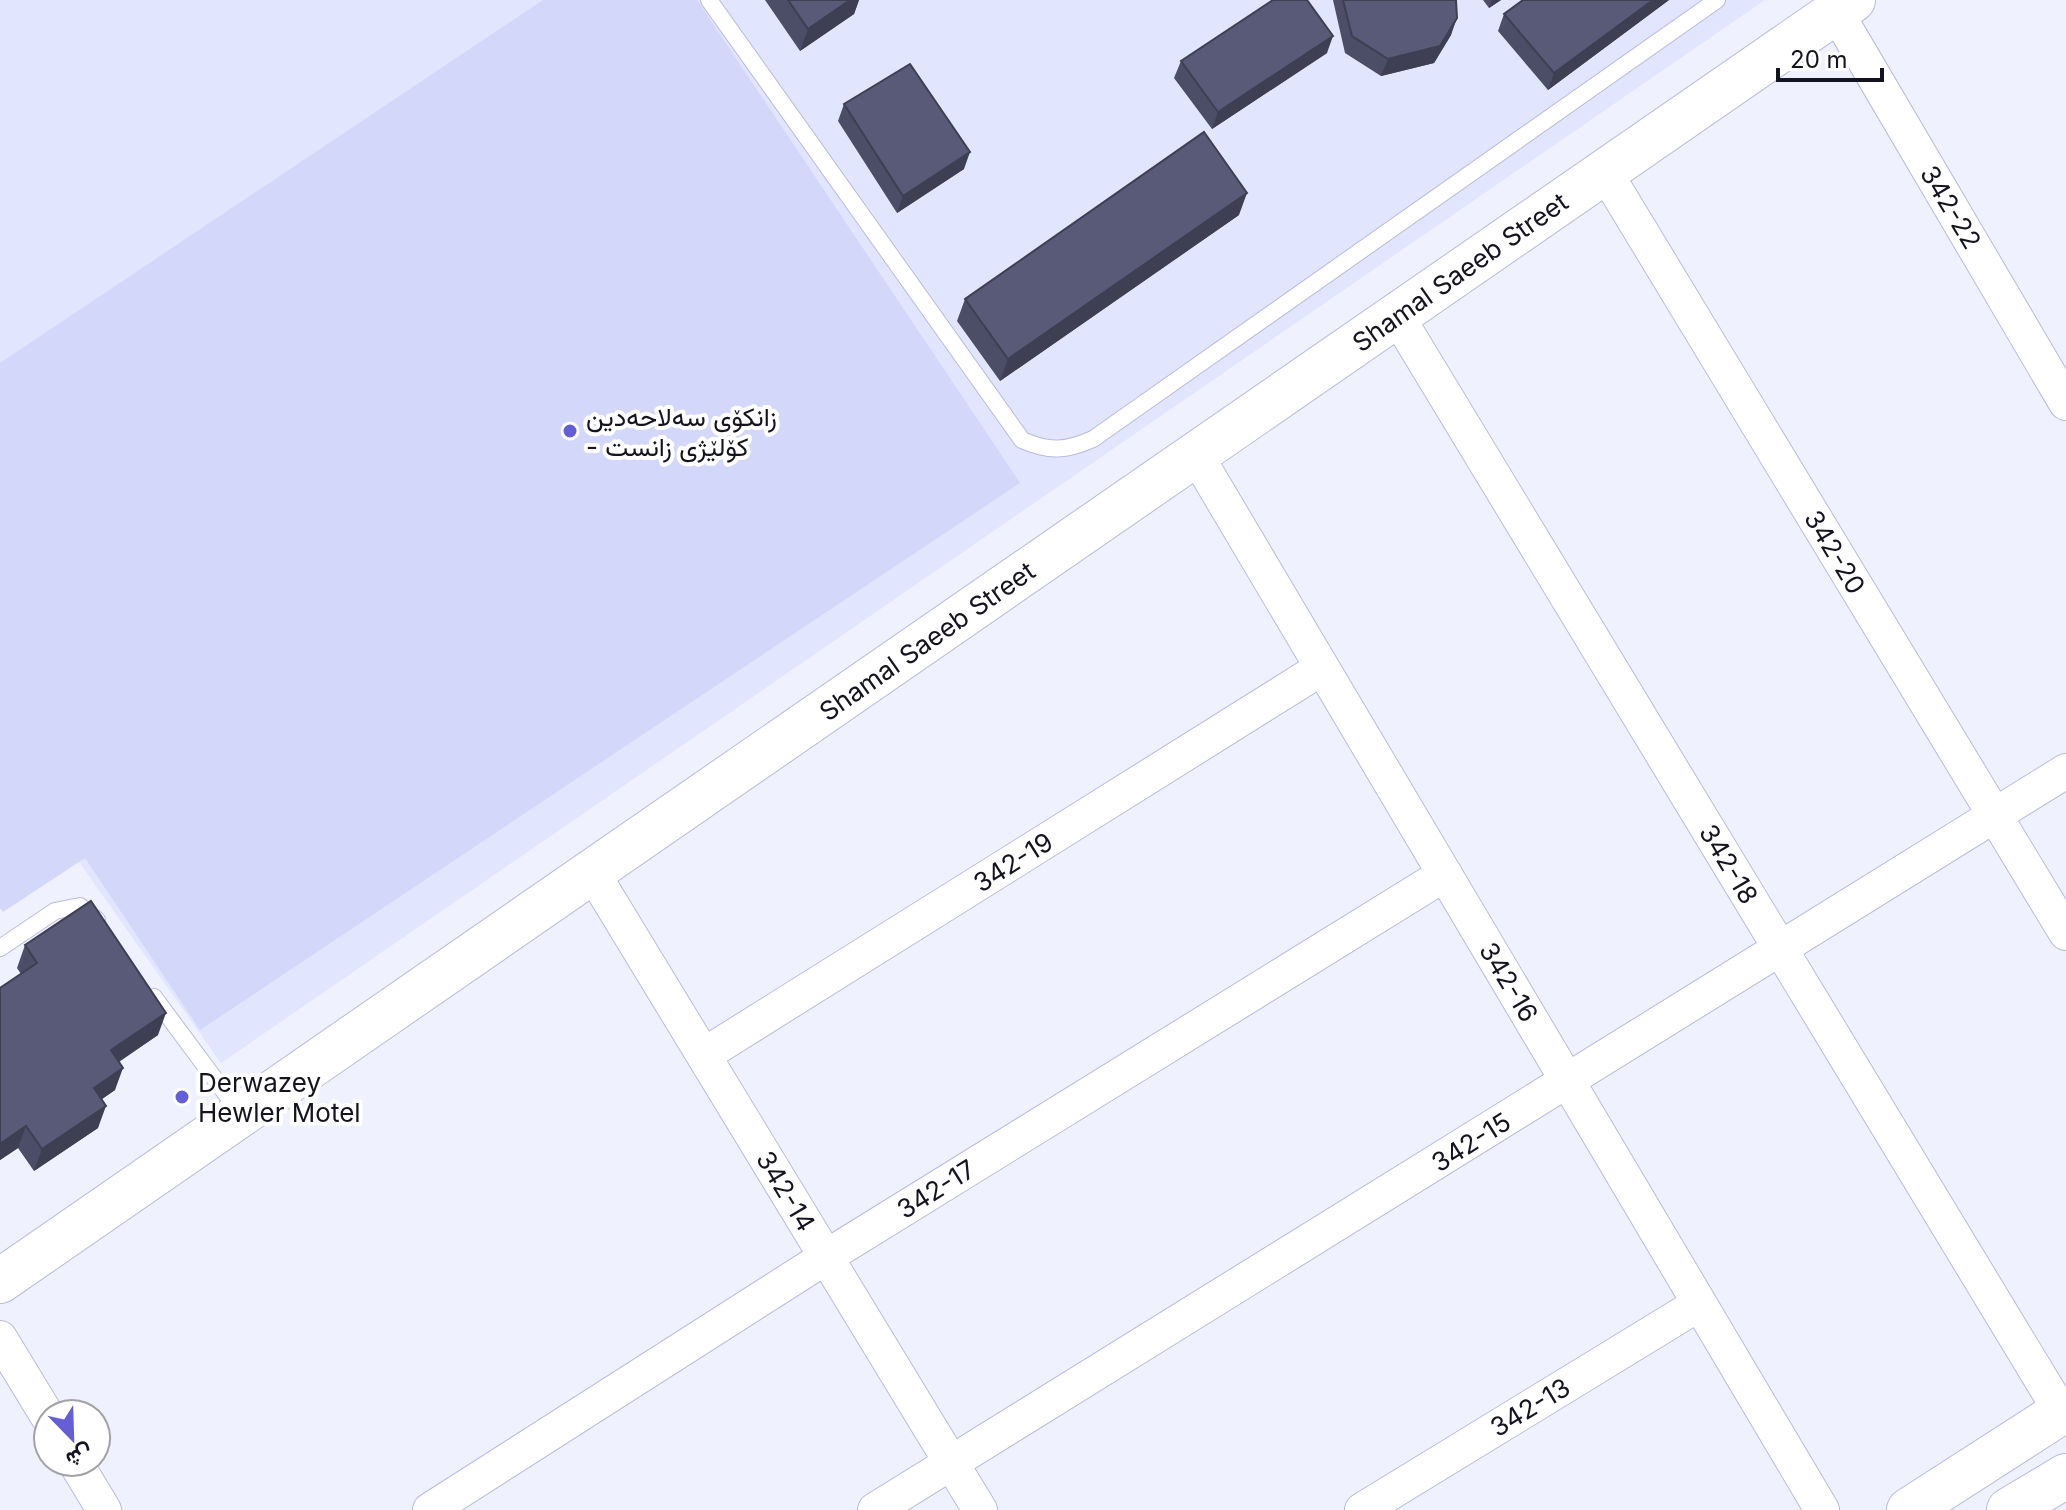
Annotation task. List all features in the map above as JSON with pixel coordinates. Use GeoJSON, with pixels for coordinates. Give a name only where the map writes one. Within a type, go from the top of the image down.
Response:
{"type":"FeatureCollection","features":[{"type":"Feature","properties":{"kind":"main road","name":"Shamal Saeeb Street"},"geometry":{"type":"LineString","coordinates":[[0,1281],[1844,6]]}},
{"type":"Feature","properties":{"kind":"main road"},"geometry":{"type":"LineString","coordinates":[[1909,1510],[2063,1411]]}},
{"type":"Feature","properties":{"kind":"main road"},"geometry":{"type":"LineString","coordinates":[[2009,1510],[2066,1476]]}},
{"type":"Feature","properties":{"kind":"street","name":"342-22"},"geometry":{"type":"LineString","coordinates":[[1844,6],[2066,403]]}},
{"type":"Feature","properties":{"kind":"street","name":"342-20"},"geometry":{"type":"LineString","coordinates":[[1605,172],[2066,933]]}},
{"type":"Feature","properties":{"kind":"street","name":"342-18"},"geometry":{"type":"LineString","coordinates":[[1397,316],[2063,1411]]}},
{"type":"Feature","properties":{"kind":"street","name":"342-16"},"geometry":{"type":"LineString","coordinates":[[1196,455],[1822,1510]]}},
{"type":"Feature","properties":{"kind":"street","name":"342-19"},"geometry":{"type":"LineString","coordinates":[[704,1055],[1322,668]]}},
{"type":"Feature","properties":{"kind":"street","name":"342-15"},"geometry":{"type":"LineString","coordinates":[[875,1510],[2066,771]]}},
{"type":"Feature","properties":{"kind":"street","name":"342-14"},"geometry":{"type":"LineString","coordinates":[[592,872],[980,1510]]}},
{"type":"Feature","properties":{"kind":"street","name":"342-17"},"geometry":{"type":"LineString","coordinates":[[430,1510],[826,1257],[1445,874]]}},
{"type":"Feature","properties":{"kind":"street","name":"342-13"},"geometry":{"type":"LineString","coordinates":[[1362,1510],[1699,1304]]}},
{"type":"Feature","properties":{"kind":"street"},"geometry":{"type":"LineString","coordinates":[[0,1338],[36,1398]]}},
{"type":"Feature","properties":{"kind":"street"},"geometry":{"type":"LineString","coordinates":[[85,1478],[104,1510]]}},
{"type":"Feature","properties":{"kind":"lane"},"geometry":{"type":"LineString","coordinates":[[709,0],[1022,440],[1046,450],[1070,449],[1093,439],[1694,6],[1717,0]]}},
{"type":"Feature","properties":{"kind":"lane"},"geometry":{"type":"LineString","coordinates":[[0,948],[55,911],[71,905],[88,910],[103,928]]}},
{"type":"Feature","properties":{"kind":"lane"},"geometry":{"type":"LineString","coordinates":[[148,989],[241,1114]]}},
{"type":"Feature","properties":{"kind":"shaded area","name":"زانکۆی سەلاحەدین - کۆلێژی زانست"},"geometry":{"type":"Polygon","coordinates":[[[0,0],[1765,0],[221,1063],[79,862],[9,894],[0,881],[0,0]]]}},
{"type":"Feature","properties":{"kind":"shaded area","name":"زانکۆی سەلاحەدین - کۆلێژی زانست"},"geometry":{"type":"Polygon","coordinates":[[[543,0],[697,0],[1020,483],[200,1030],[85,858],[3,912],[0,908],[0,363],[543,0]]]}},
{"type":"Feature","properties":{"kind":"building"},"geometry":{"type":"Polygon","coordinates":[[[788,0],[850,0],[808,29],[788,0]]]}},
{"type":"Feature","properties":{"kind":"building"},"geometry":{"type":"Polygon","coordinates":[[[1273,0],[1307,0],[1333,36],[1218,112],[1181,61],[1273,0]]]}},
{"type":"Feature","properties":{"kind":"building"},"geometry":{"type":"Polygon","coordinates":[[[1343,0],[1456,0],[1457,18],[1440,46],[1388,59],[1352,36],[1343,0]]]}},
{"type":"Feature","properties":{"kind":"building"},"geometry":{"type":"Polygon","coordinates":[[[1523,0],[1653,0],[1554,73],[1504,14],[1523,0]]]}},
{"type":"Feature","properties":{"kind":"building"},"geometry":{"type":"Polygon","coordinates":[[[910,64],[970,152],[903,196],[844,104],[910,64]]]}},
{"type":"Feature","properties":{"kind":"building"},"geometry":{"type":"Polygon","coordinates":[[[1204,132],[1247,193],[1008,359],[965,299],[1204,132]]]}},
{"type":"Feature","properties":{"kind":"building"},"geometry":{"type":"Polygon","coordinates":[[[91,901],[166,1013],[111,1050],[123,1068],[94,1088],[106,1106],[42,1149],[26,1126],[0,1144],[0,988],[37,963],[25,945],[91,901]]]}},
{"type":"Feature","properties":{"kind":"place","name":"زانکۆی سەلاحەدین - کۆلێژی زانست"},"geometry":{"type":"Point","coordinates":[570,431]}},
{"type":"Feature","properties":{"kind":"place","name":"Derwazey Hewler Motel"},"geometry":{"type":"Point","coordinates":[182,1097]}}]}
